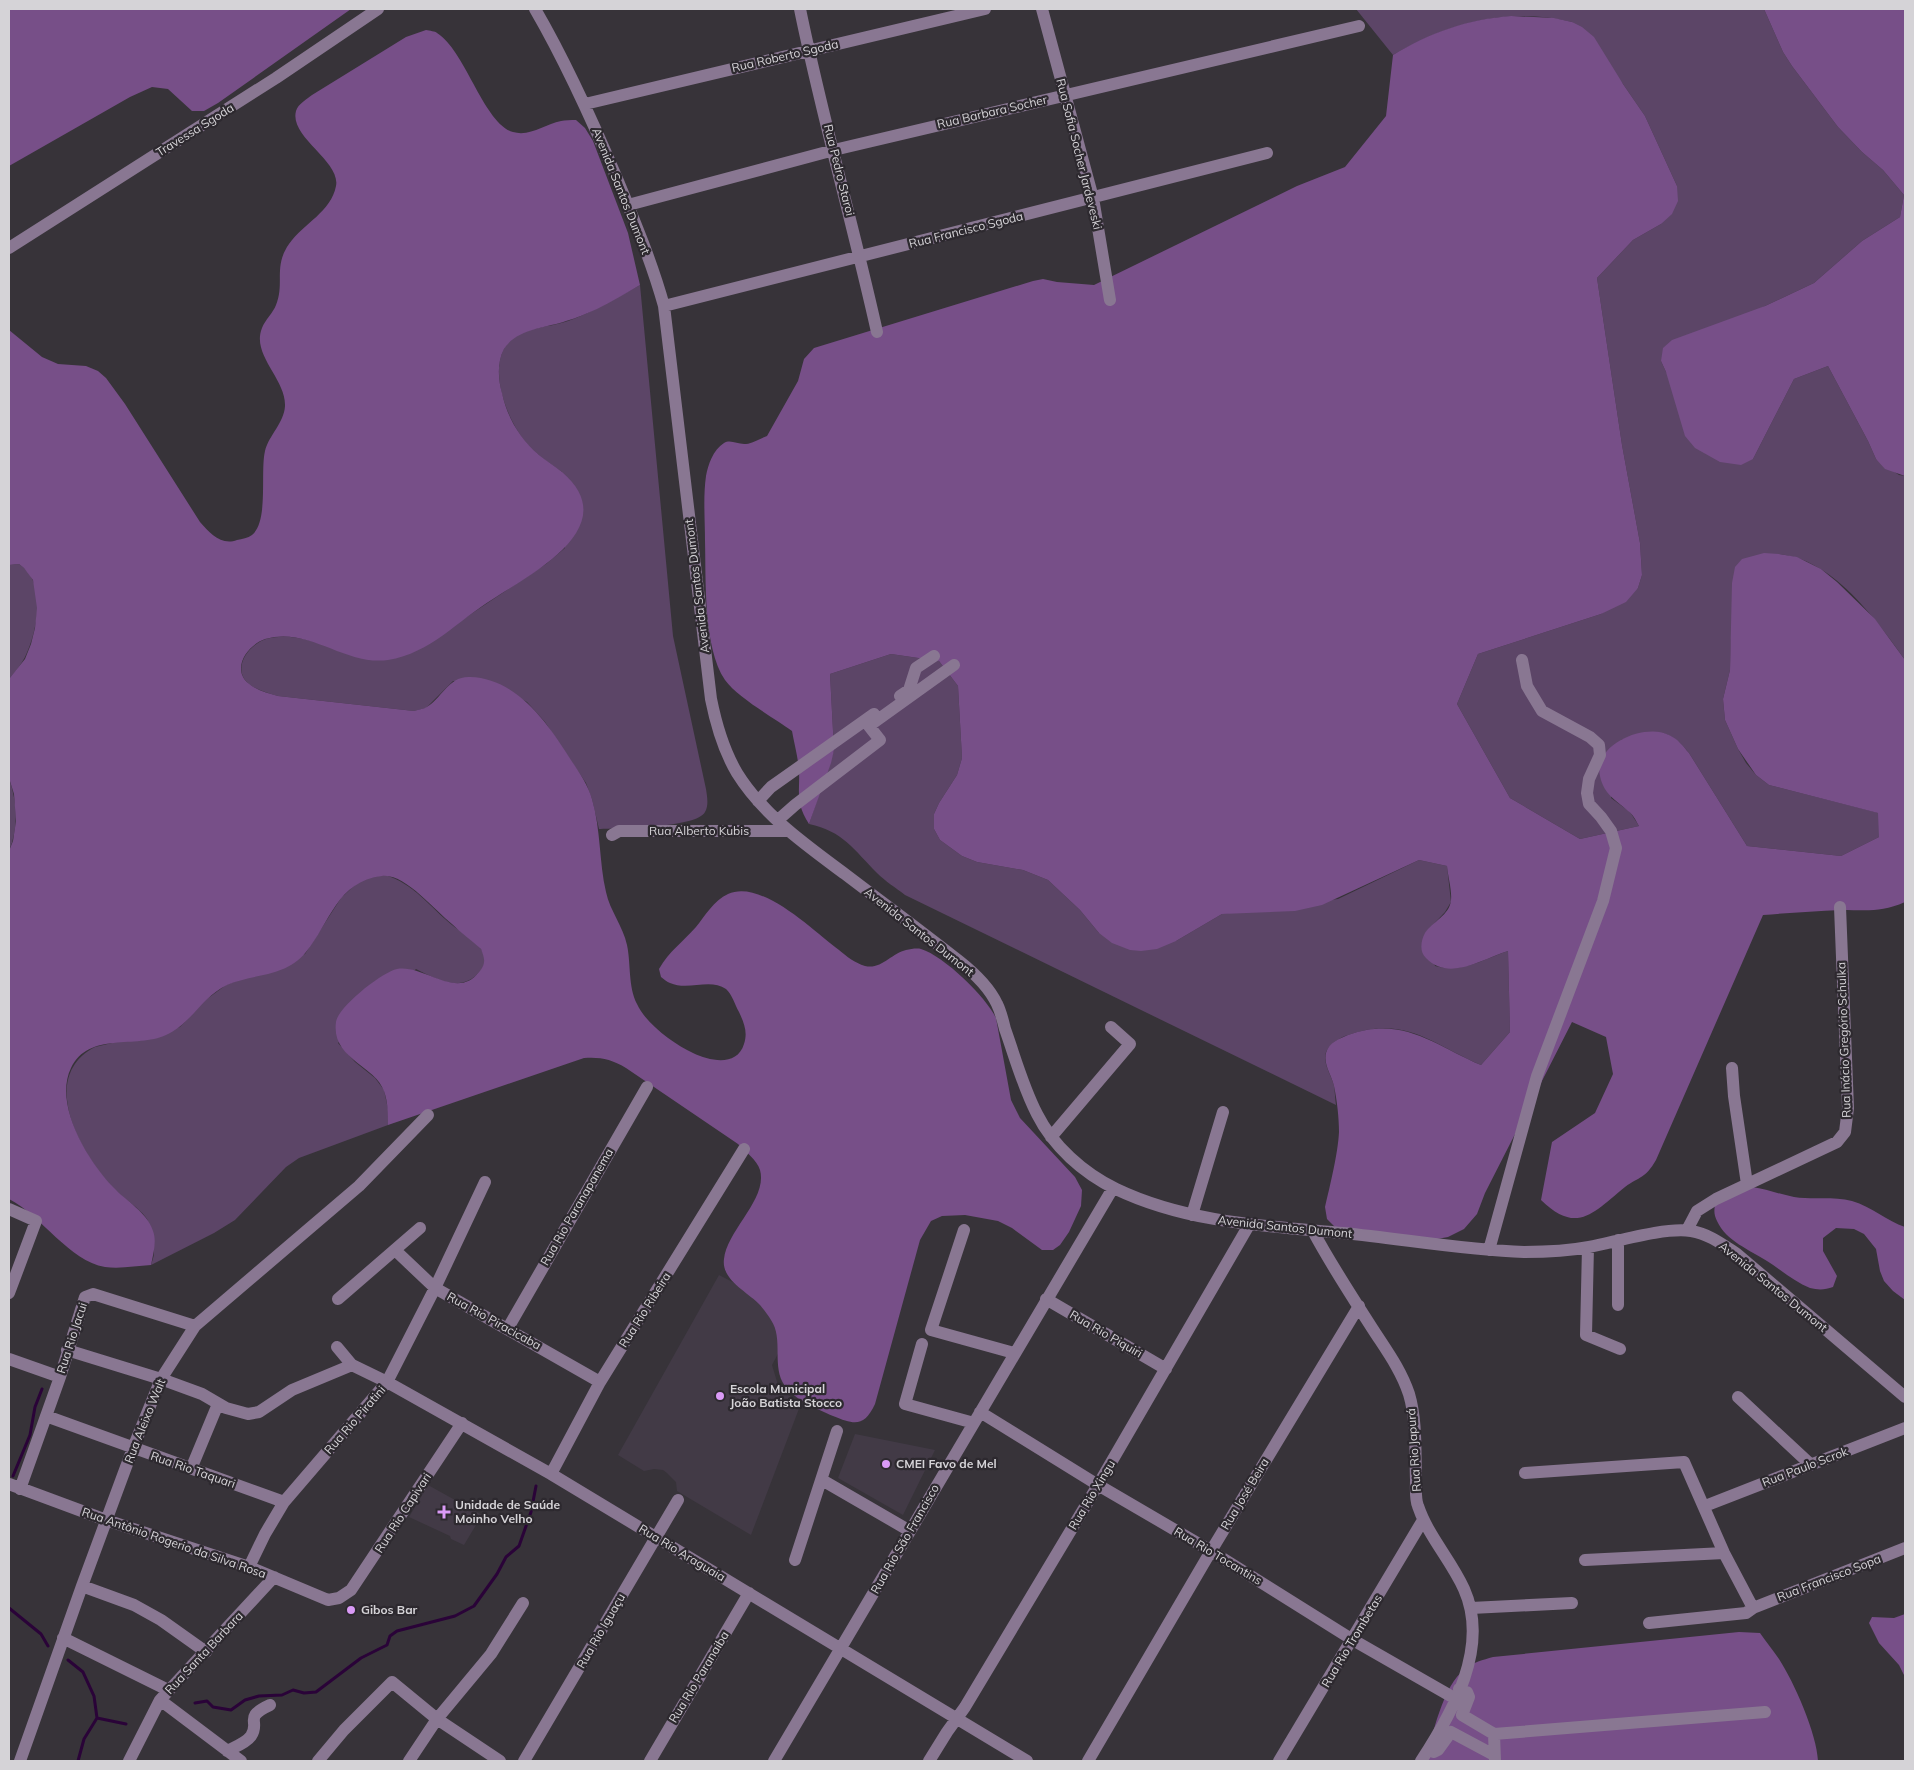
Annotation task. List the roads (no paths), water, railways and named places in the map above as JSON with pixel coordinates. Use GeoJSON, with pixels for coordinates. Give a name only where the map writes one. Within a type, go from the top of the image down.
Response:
{"type":"FeatureCollection","features":[{"type":"Feature","properties":{"kind":"street","name":"Travessa Sgoda"},"geometry":{"type":"LineString","coordinates":[[9,248],[276,78],[378,9]]}},
{"type":"Feature","properties":{"kind":"street","name":"Avenida Santos Dumont"},"geometry":{"type":"LineString","coordinates":[[535,9],[585,104],[656,276],[664,306],[711,700],[715,717],[736,771],[758,801],[788,831],[929,937],[984,984],[997,1003],[1024,1084],[1037,1114],[1051,1137],[1077,1164],[1113,1188],[1163,1207],[1192,1215],[1249,1225],[1489,1250],[1526,1252],[1563,1251],[1665,1232],[1687,1230],[1701,1233],[1717,1240],[1737,1254],[1905,1397]]}},
{"type":"Feature","properties":{"kind":"street","name":"Rua Pedro Staroi"},"geometry":{"type":"LineString","coordinates":[[800,9],[861,256],[877,332]]}},
{"type":"Feature","properties":{"kind":"street","name":"Rua Roberto Sgoda"},"geometry":{"type":"LineString","coordinates":[[585,104],[985,9]]}},
{"type":"Feature","properties":{"kind":"street","name":"Rua Sofia Socher Jardeveski"},"geometry":{"type":"LineString","coordinates":[[1042,9],[1092,198],[1110,300]]}},
{"type":"Feature","properties":{"kind":"street","name":"Rua Barbara Socher"},"geometry":{"type":"LineString","coordinates":[[628,205],[834,150],[1358,26]]}},
{"type":"Feature","properties":{"kind":"street","name":"Rua Francisco Sgoda"},"geometry":{"type":"LineString","coordinates":[[664,306],[1268,153]]}},
{"type":"Feature","properties":{"kind":"street"},"geometry":{"type":"LineString","coordinates":[[758,801],[771,787],[908,690],[916,668],[934,656]]}},
{"type":"Feature","properties":{"kind":"street"},"geometry":{"type":"LineString","coordinates":[[1489,1250],[1536,1076],[1603,901],[1616,848],[1611,832],[1601,816],[1589,804],[1587,794],[1589,779],[1600,755],[1598,745],[1590,737],[1542,711],[1527,686],[1522,660]]}},
{"type":"Feature","properties":{"kind":"street"},"geometry":{"type":"LineString","coordinates":[[778,820],[880,740],[869,726],[954,665]]}},
{"type":"Feature","properties":{"kind":"street","name":"Rua Alberto Kubis"},"geometry":{"type":"LineString","coordinates":[[612,835],[619,830],[788,831]]}},
{"type":"Feature","properties":{"kind":"street","name":"Rua Inácio Gregório Schulka"},"geometry":{"type":"LineString","coordinates":[[1687,1230],[1698,1212],[1716,1199],[1838,1142],[1846,1132],[1848,1108],[1840,907]]}},
{"type":"Feature","properties":{"kind":"street"},"geometry":{"type":"LineString","coordinates":[[1051,1137],[1130,1044],[1111,1027]]}},
{"type":"Feature","properties":{"kind":"street"},"geometry":{"type":"LineString","coordinates":[[1732,1068],[1734,1096],[1747,1184]]}},
{"type":"Feature","properties":{"kind":"street","name":"Rua Rio Paranapanema"},"geometry":{"type":"LineString","coordinates":[[508,1328],[647,1087]]}},
{"type":"Feature","properties":{"kind":"street"},"geometry":{"type":"LineString","coordinates":[[1192,1215],[1223,1112]]}},
{"type":"Feature","properties":{"kind":"street","name":"Rua Aleixo Walt"},"geometry":{"type":"LineString","coordinates":[[20,1761],[106,1520],[161,1379],[195,1326],[360,1186],[428,1115]]}},
{"type":"Feature","properties":{"kind":"street","name":"Rua Rio Ribeira"},"geometry":{"type":"LineString","coordinates":[[551,1474],[600,1382],[744,1149]]}},
{"type":"Feature","properties":{"kind":"street","name":"Rua Rio Piratini"},"geometry":{"type":"LineString","coordinates":[[248,1567],[284,1502],[387,1382],[435,1288],[485,1182]]}},
{"type":"Feature","properties":{"kind":"street","name":"Rua Rio São Francisco"},"geometry":{"type":"LineString","coordinates":[[774,1761],[1113,1188]]}},
{"type":"Feature","properties":{"kind":"street"},"geometry":{"type":"LineString","coordinates":[[9,1209],[36,1221],[9,1293]]}},
{"type":"Feature","properties":{"kind":"street","name":"Rua Rio Xingu"},"geometry":{"type":"LineString","coordinates":[[929,1761],[957,1719],[1098,1486],[1249,1225]]}},
{"type":"Feature","properties":{"kind":"street"},"geometry":{"type":"LineString","coordinates":[[338,1299],[420,1228]]}},
{"type":"Feature","properties":{"kind":"street"},"geometry":{"type":"LineString","coordinates":[[964,1230],[931,1330],[1014,1354]]}},
{"type":"Feature","properties":{"kind":"street","name":"Rua Rio Japurá"},"geometry":{"type":"LineString","coordinates":[[1313,1231],[1330,1262],[1400,1371],[1414,1416],[1417,1504],[1423,1520],[1464,1588],[1471,1608],[1472,1649],[1458,1694],[1421,1761]]}},
{"type":"Feature","properties":{"kind":"street"},"geometry":{"type":"LineString","coordinates":[[1618,1240],[1618,1305]]}},
{"type":"Feature","properties":{"kind":"street"},"geometry":{"type":"LineString","coordinates":[[1588,1247],[1586,1335],[1620,1349]]}},
{"type":"Feature","properties":{"kind":"street","name":"Rua Rio Piracicaba"},"geometry":{"type":"LineString","coordinates":[[395,1250],[435,1288],[600,1382]]}},
{"type":"Feature","properties":{"kind":"street","name":"Rua Rio Jacui"},"geometry":{"type":"LineString","coordinates":[[15,1486],[46,1416],[85,1297],[93,1294],[195,1326]]}},
{"type":"Feature","properties":{"kind":"street","name":"Rua Rio Piquiri"},"geometry":{"type":"LineString","coordinates":[[1046,1299],[1166,1369]]}},
{"type":"Feature","properties":{"kind":"street","name":"Rua José Beira"},"geometry":{"type":"LineString","coordinates":[[1088,1761],[1210,1550],[1358,1306]]}},
{"type":"Feature","properties":{"kind":"street","name":"Rua Rio Tocantins"},"geometry":{"type":"LineString","coordinates":[[922,1344],[905,1404],[977,1417],[1210,1550],[1352,1640],[1458,1694]]}},
{"type":"Feature","properties":{"kind":"street","name":"Rua Rio Araguaia"},"geometry":{"type":"LineString","coordinates":[[337,1347],[352,1365],[462,1423],[551,1474],[1027,1761]]}},
{"type":"Feature","properties":{"kind":"street"},"geometry":{"type":"LineString","coordinates":[[67,1350],[161,1379],[202,1394],[218,1404],[240,1413],[248,1414],[259,1412],[292,1390],[352,1365]]}},
{"type":"Feature","properties":{"kind":"street"},"geometry":{"type":"LineString","coordinates":[[9,1359],[60,1377]]}},
{"type":"Feature","properties":{"kind":"street"},"geometry":{"type":"LineString","coordinates":[[1738,1397],[1810,1464]]}},
{"type":"Feature","properties":{"kind":"street"},"geometry":{"type":"LineString","coordinates":[[191,1469],[218,1404]]}},
{"type":"Feature","properties":{"kind":"street","name":"Rua Rio Taquari"},"geometry":{"type":"LineString","coordinates":[[46,1416],[284,1502]]}},
{"type":"Feature","properties":{"kind":"street","name":"Rua Rio Capivari"},"geometry":{"type":"LineString","coordinates":[[339,1598],[352,1590],[462,1423]]}},
{"type":"Feature","properties":{"kind":"street","name":"Rua Paulo Scrok"},"geometry":{"type":"LineString","coordinates":[[1705,1506],[1905,1428]]}},
{"type":"Feature","properties":{"kind":"street"},"geometry":{"type":"LineString","coordinates":[[795,1560],[837,1431]]}},
{"type":"Feature","properties":{"kind":"street"},"geometry":{"type":"LineString","coordinates":[[1525,1474],[1684,1462],[1705,1506],[1724,1553],[1753,1608]]}},
{"type":"Feature","properties":{"kind":"street"},"geometry":{"type":"LineString","coordinates":[[822,1480],[910,1532]]}},
{"type":"Feature","properties":{"kind":"street","name":"Rua Antônio Rogerio da Silva Rosa"},"geometry":{"type":"LineString","coordinates":[[15,1486],[106,1520],[248,1567],[328,1600],[339,1598]]}},
{"type":"Feature","properties":{"kind":"street","name":"Rua Rio Iguaçu"},"geometry":{"type":"LineString","coordinates":[[524,1761],[678,1500]]}},
{"type":"Feature","properties":{"kind":"street","name":"Rua Rio Trombetas"},"geometry":{"type":"LineString","coordinates":[[1280,1761],[1423,1520]]}},
{"type":"Feature","properties":{"kind":"street","name":"Rua Francisco Sopa"},"geometry":{"type":"LineString","coordinates":[[1649,1623],[1746,1613],[1753,1608],[1905,1548]]}},
{"type":"Feature","properties":{"kind":"street"},"geometry":{"type":"LineString","coordinates":[[1585,1560],[1724,1553]]}},
{"type":"Feature","properties":{"kind":"street","name":"Rua Santa Barbara"},"geometry":{"type":"LineString","coordinates":[[129,1761],[160,1700],[274,1577]]}},
{"type":"Feature","properties":{"kind":"street"},"geometry":{"type":"LineString","coordinates":[[82,1586],[134,1605],[161,1620],[206,1652]]}},
{"type":"Feature","properties":{"kind":"street","name":"Rua Rio Paranaiba"},"geometry":{"type":"LineString","coordinates":[[650,1761],[749,1593]]}},
{"type":"Feature","properties":{"kind":"street"},"geometry":{"type":"LineString","coordinates":[[409,1761],[437,1719],[491,1654],[523,1602]]}},
{"type":"Feature","properties":{"kind":"street"},"geometry":{"type":"LineString","coordinates":[[1471,1608],[1572,1603]]}},
{"type":"Feature","properties":{"kind":"street"},"geometry":{"type":"LineString","coordinates":[[63,1638],[168,1690]]}},
{"type":"Feature","properties":{"kind":"street"},"geometry":{"type":"LineString","coordinates":[[318,1761],[344,1730],[392,1682],[437,1719],[500,1761]]}},
{"type":"Feature","properties":{"kind":"street"},"geometry":{"type":"LineString","coordinates":[[1428,1750],[1434,1752],[1438,1750],[1462,1715],[1469,1697],[1467,1692],[1458,1694]]}},
{"type":"Feature","properties":{"kind":"street"},"geometry":{"type":"LineString","coordinates":[[160,1700],[241,1761]]}},
{"type":"Feature","properties":{"kind":"street"},"geometry":{"type":"LineString","coordinates":[[228,1751],[250,1738],[253,1733],[255,1714],[270,1705]]}},
{"type":"Feature","properties":{"kind":"street"},"geometry":{"type":"LineString","coordinates":[[1462,1715],[1494,1734],[1765,1712]]}},
{"type":"Feature","properties":{"kind":"street"},"geometry":{"type":"LineString","coordinates":[[1451,1732],[1494,1758]]}},
{"type":"Feature","properties":{"kind":"street"},"geometry":{"type":"LineString","coordinates":[[1494,1734],[1494,1758]]}},
{"type":"Feature","properties":{"kind":"waterway"},"geometry":{"type":"LineString","coordinates":[[13,1476],[30,1435],[35,1407],[42,1389]]}},
{"type":"Feature","properties":{"kind":"waterway"},"geometry":{"type":"LineString","coordinates":[[195,1703],[207,1701],[213,1707],[231,1710],[245,1700],[259,1696],[282,1695],[293,1690],[304,1693],[316,1692],[361,1658],[387,1645],[390,1636],[397,1631],[455,1616],[474,1606],[497,1574],[506,1557],[519,1546],[531,1512],[536,1486]]}},
{"type":"Feature","properties":{"kind":"waterway"},"geometry":{"type":"LineString","coordinates":[[9,1608],[41,1634],[48,1646]]}},
{"type":"Feature","properties":{"kind":"waterway"},"geometry":{"type":"LineString","coordinates":[[68,1660],[83,1672],[94,1696],[97,1718],[84,1739],[78,1761]]}},
{"type":"Feature","properties":{"kind":"waterway"},"geometry":{"type":"LineString","coordinates":[[97,1718],[126,1724]]}},
{"type":"Feature","properties":{"kind":"place","name":"Escola Municipal João Batista Stocco"},"geometry":{"type":"Point","coordinates":[720,1396]}},
{"type":"Feature","properties":{"kind":"place","name":"CMEI Favo de Mel"},"geometry":{"type":"Point","coordinates":[886,1464]}},
{"type":"Feature","properties":{"kind":"place","name":"Unidade de Saúde Moinho Velho"},"geometry":{"type":"Point","coordinates":[444,1512]}},
{"type":"Feature","properties":{"kind":"place","name":"Gibos Bar"},"geometry":{"type":"Point","coordinates":[351,1610]}}]}
